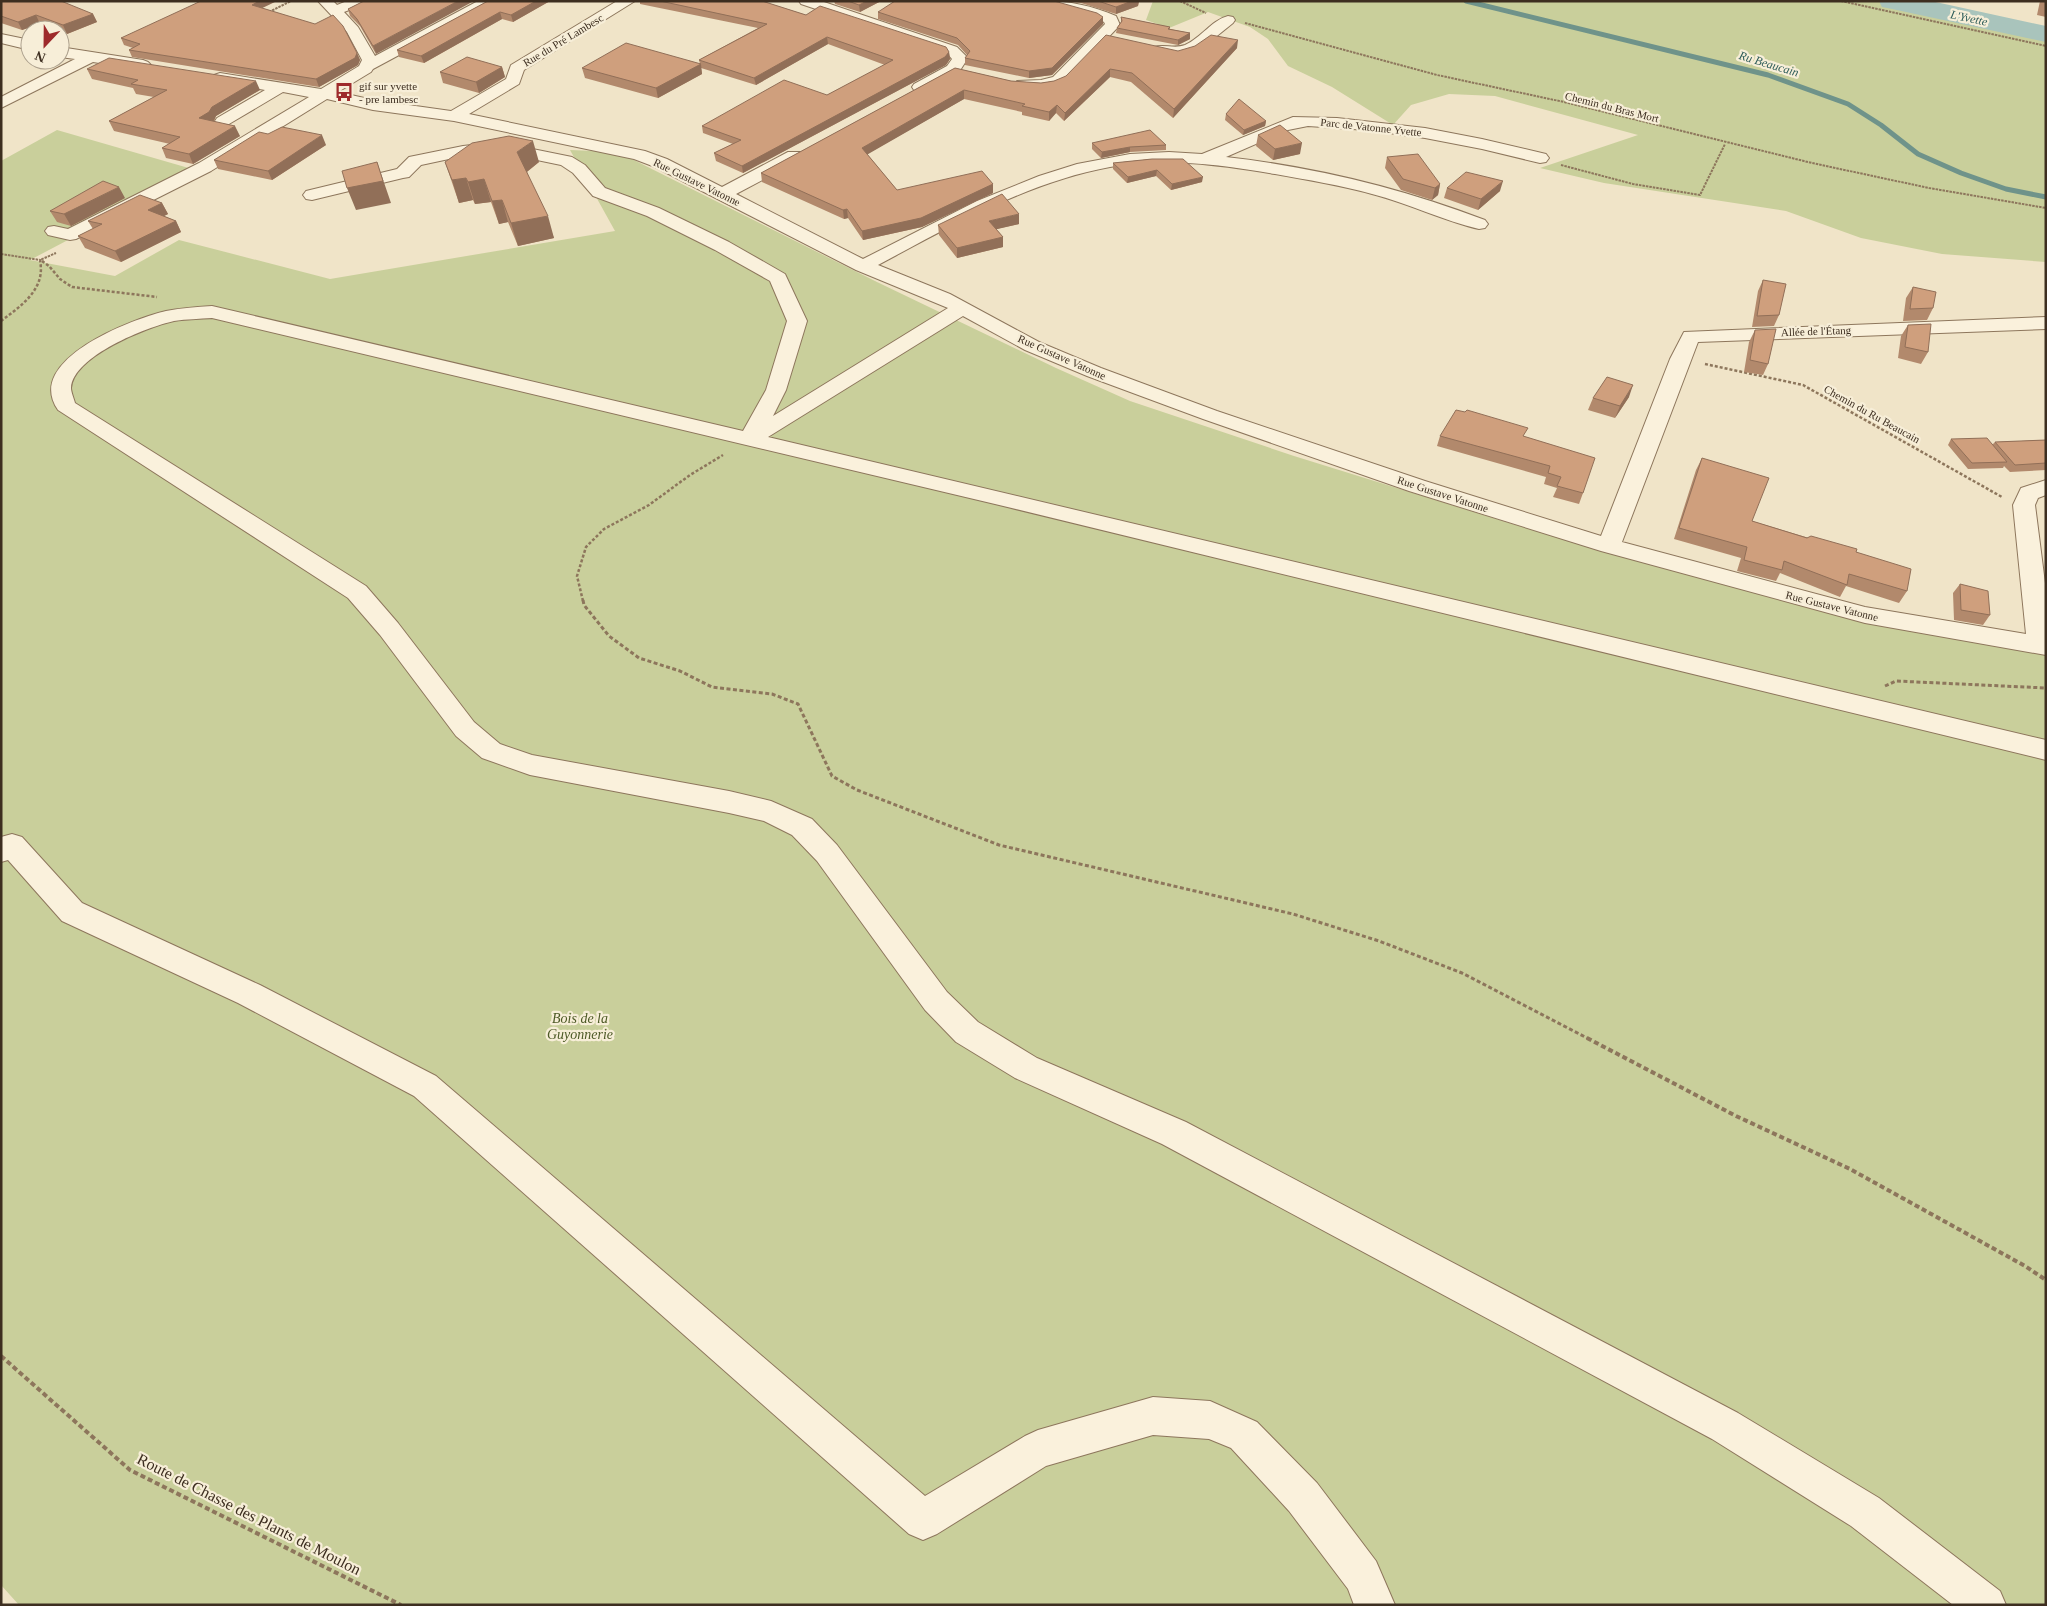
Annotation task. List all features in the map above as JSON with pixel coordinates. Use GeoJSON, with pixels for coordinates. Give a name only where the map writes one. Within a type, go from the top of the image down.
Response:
{"type":"FeatureCollection","features":[{"type":"Feature","properties":{"kind":"street"},"geometry":{"type":"LineString","coordinates":[[330,6],[360,1]]}},
{"type":"Feature","properties":{"kind":"street"},"geometry":{"type":"LineString","coordinates":[[54,231],[70,235],[205,167],[369,65],[489,1]]}},
{"type":"Feature","properties":{"kind":"street","name":"Rue du Pré Lambesc"},"geometry":{"type":"LineString","coordinates":[[447,114],[513,81],[517,68],[628,1]]}},
{"type":"Feature","properties":{"kind":"street"},"geometry":{"type":"LineString","coordinates":[[806,1],[952,50],[960,58],[953,69],[910,92]]}},
{"type":"Feature","properties":{"kind":"street"},"geometry":{"type":"LineString","coordinates":[[1010,81],[1029,85],[1042,85],[1059,80],[1113,25],[1111,19],[1102,15],[1051,1]]}},
{"type":"Feature","properties":{"kind":"street"},"geometry":{"type":"LineString","coordinates":[[330,6],[353,30],[370,60],[369,65]]}},
{"type":"Feature","properties":{"kind":"street"},"geometry":{"type":"LineString","coordinates":[[862,20],[883,9]]}},
{"type":"Feature","properties":{"kind":"street"},"geometry":{"type":"LineString","coordinates":[[1144,46],[1169,52],[1188,50],[1228,20]]}},
{"type":"Feature","properties":{"kind":"street"},"geometry":{"type":"LineString","coordinates":[[1101,36],[1118,40]]}},
{"type":"Feature","properties":{"kind":"street"},"geometry":{"type":"LineString","coordinates":[[1,38],[20,43]]}},
{"type":"Feature","properties":{"kind":"street"},"geometry":{"type":"LineString","coordinates":[[1,103],[111,43]]}},
{"type":"Feature","properties":{"kind":"street"},"geometry":{"type":"LineString","coordinates":[[70,53],[162,68]]}},
{"type":"Feature","properties":{"kind":"street"},"geometry":{"type":"LineString","coordinates":[[953,69],[972,73]]}},
{"type":"Feature","properties":{"kind":"street","name":"Rue Gustave Vatonne"},"geometry":{"type":"LineString","coordinates":[[206,76],[322,94],[374,105],[447,114],[639,155],[661,163],[864,266],[962,308],[1032,346],[1094,372],[1201,412],[1417,486],[1609,546],[1865,615],[2043,646]]}},
{"type":"Feature","properties":{"kind":"street"},"geometry":{"type":"LineString","coordinates":[[223,121],[279,88]]}},
{"type":"Feature","properties":{"kind":"street","name":"Parc de Vatonne Yvette"},"geometry":{"type":"LineString","coordinates":[[1208,158],[1282,126],[1308,121],[1417,131],[1489,144],[1540,158]]}},
{"type":"Feature","properties":{"kind":"street"},"geometry":{"type":"LineString","coordinates":[[312,195],[403,173],[414,162],[463,151],[498,147],[566,161],[579,169],[598,192],[653,212],[778,278],[796,321],[776,390],[749,439]]}},
{"type":"Feature","properties":{"kind":"street"},"geometry":{"type":"LineString","coordinates":[[723,194],[809,148]]}},
{"type":"Feature","properties":{"kind":"street","name":"Parc de Vatonne Yvette"},"geometry":{"type":"LineString","coordinates":[[864,266],[950,220],[1057,176],[1122,160],[1208,158],[1338,180],[1414,200],[1479,224]]}},
{"type":"Feature","properties":{"kind":"street"},"geometry":{"type":"LineString","coordinates":[[749,439],[962,308]]}},
{"type":"Feature","properties":{"kind":"street"},"geometry":{"type":"LineString","coordinates":[[1986,1605],[1865,1512],[1725,1426],[1174,1132],[1026,1068],[967,1032],[936,1001],[827,853],[802,827],[771,812],[729,802],[530,765],[491,751],[465,729],[389,629],[357,592],[65,406],[60,388],[70,369],[91,350],[125,332],[168,317],[212,312],[2046,750]]}},
{"type":"Feature","properties":{"kind":"street","name":"Allée de l'Étang"},"geometry":{"type":"LineString","coordinates":[[1609,546],[1680,359],[1691,336],[2046,323]]}},
{"type":"Feature","properties":{"kind":"street"},"geometry":{"type":"LineString","coordinates":[[2043,646],[2024,505],[2029,493],[2046,487]]}},
{"type":"Feature","properties":{"kind":"street"},"geometry":{"type":"LineString","coordinates":[[1,851],[12,845],[72,912],[250,994],[424,1086],[923,1520],[1038,1449],[1153,1416],[1210,1420],[1244,1435],[1303,1497],[1362,1575],[1375,1605]]}},
{"type":"Feature","properties":{"kind":"path"},"geometry":{"type":"LineString","coordinates":[[266,14],[292,1]]}},
{"type":"Feature","properties":{"kind":"path","name":"Chemin du Bras Mort"},"geometry":{"type":"LineString","coordinates":[[1180,1],[1202,12],[1228,20],[1306,37],[1436,75],[1572,104],[1725,144],[1895,181],[2046,208]]}},
{"type":"Feature","properties":{"kind":"path"},"geometry":{"type":"LineString","coordinates":[[1841,1],[2046,46]]}},
{"type":"Feature","properties":{"kind":"path"},"geometry":{"type":"LineString","coordinates":[[1540,158],[1616,180],[1700,195],[1725,144]]}},
{"type":"Feature","properties":{"kind":"path"},"geometry":{"type":"LineString","coordinates":[[1,254],[40,260],[49,266],[60,279],[72,286],[88,290]]}},
{"type":"Feature","properties":{"kind":"path"},"geometry":{"type":"LineString","coordinates":[[1,321],[14,311],[39,285],[42,274],[40,260]]}},
{"type":"Feature","properties":{"kind":"path","name":"Chemin du Ru Beaucain"},"geometry":{"type":"LineString","coordinates":[[1680,359],[1803,385],[2009,501],[2024,505]]}},
{"type":"Feature","properties":{"kind":"path"},"geometry":{"type":"LineString","coordinates":[[749,439],[690,475],[649,505],[604,530],[586,546],[577,576],[584,606],[609,636],[639,658],[680,671],[712,687],[772,694],[798,704],[832,776],[856,790],[999,845],[1293,914],[1379,941],[1462,973],[1736,1116],[1850,1169],[2046,1280]]}},
{"type":"Feature","properties":{"kind":"path"},"geometry":{"type":"LineString","coordinates":[[1864,706],[1874,692],[1896,681],[2046,688]]}},
{"type":"Feature","properties":{"kind":"path","name":"Route de Chasse des Plants de Moulon"},"geometry":{"type":"LineString","coordinates":[[1,1356],[130,1470],[401,1605]]}},
{"type":"Feature","properties":{"kind":"green space"},"geometry":{"type":"Polygon","coordinates":[[[1153,1],[1913,1],[2046,31],[2046,262],[1942,254],[1861,238],[1786,211],[1604,183],[1540,168],[1638,135],[1495,96],[1449,94],[1411,105],[1393,125],[1332,87],[1288,66],[1268,39],[1250,27],[1208,12],[1169,28],[1146,20],[1153,1]]]}},
{"type":"Feature","properties":{"kind":"green space","name":"Bois de la Guyonnerie"},"geometry":{"type":"Polygon","coordinates":[[[57,130],[199,171],[30,260],[115,276],[179,240],[330,279],[615,231],[570,150],[618,152],[877,282],[1056,368],[1130,401],[1294,456],[1516,525],[1888,627],[2046,652],[2046,1605],[19,1605],[1,1585],[1,161],[57,130]]]}},
{"type":"Feature","properties":{"kind":"building"},"geometry":{"type":"Polygon","coordinates":[[[1,1],[61,1],[93,14],[70,22],[70,20],[50,20],[36,15],[18,22],[1,16],[1,1]]]}},
{"type":"Feature","properties":{"kind":"building"},"geometry":{"type":"Polygon","coordinates":[[[201,1],[259,1],[252,5],[315,24],[333,15],[343,26],[357,53],[355,58],[316,79],[129,50],[140,44],[121,38],[201,1]]]}},
{"type":"Feature","properties":{"kind":"building"},"geometry":{"type":"Polygon","coordinates":[[[364,1],[458,1],[373,46],[357,19],[348,9],[364,1]]]}},
{"type":"Feature","properties":{"kind":"building"},"geometry":{"type":"Polygon","coordinates":[[[488,1],[536,1],[511,15],[500,12],[421,56],[397,50],[488,1]]]}},
{"type":"Feature","properties":{"kind":"building"},"geometry":{"type":"Polygon","coordinates":[[[660,1],[762,1],[806,15],[820,6],[946,47],[949,52],[945,57],[742,166],[714,153],[741,140],[702,126],[784,80],[827,95],[893,60],[827,37],[754,78],[699,60],[767,24],[660,1]]]}},
{"type":"Feature","properties":{"kind":"building"},"geometry":{"type":"Polygon","coordinates":[[[848,1],[867,1],[859,5],[848,1]]]}},
{"type":"Feature","properties":{"kind":"building"},"geometry":{"type":"Polygon","coordinates":[[[895,1],[1054,1],[1097,13],[1103,17],[1052,68],[1029,71],[965,58],[970,51],[957,38],[878,12],[895,1]]]}},
{"type":"Feature","properties":{"kind":"building"},"geometry":{"type":"Polygon","coordinates":[[[1098,1],[1132,1],[1116,7],[1098,1]]]}},
{"type":"Feature","properties":{"kind":"building"},"geometry":{"type":"Polygon","coordinates":[[[1121,17],[1190,33],[1178,40],[1117,28],[1122,21],[1121,17]]]}},
{"type":"Feature","properties":{"kind":"building"},"geometry":{"type":"Polygon","coordinates":[[[1106,35],[1178,51],[1195,46],[1211,35],[1238,40],[1174,109],[1132,73],[1110,69],[1065,113],[1057,105],[1049,112],[1022,106],[1025,104],[964,90],[862,148],[897,190],[982,171],[993,184],[921,218],[862,231],[847,209],[843,210],[761,173],[955,68],[1011,81],[1041,83],[1054,81],[1066,76],[1106,35]]]}},
{"type":"Feature","properties":{"kind":"building"},"geometry":{"type":"Polygon","coordinates":[[[626,43],[701,64],[656,88],[582,68],[626,43]]]}},
{"type":"Feature","properties":{"kind":"building"},"geometry":{"type":"Polygon","coordinates":[[[467,57],[502,67],[476,82],[440,72],[467,57]]]}},
{"type":"Feature","properties":{"kind":"building"},"geometry":{"type":"Polygon","coordinates":[[[109,58],[256,81],[212,107],[209,112],[199,118],[235,126],[189,154],[162,148],[180,137],[109,121],[167,90],[131,84],[138,80],[87,69],[109,58]]]}},
{"type":"Feature","properties":{"kind":"building"},"geometry":{"type":"Polygon","coordinates":[[[1239,99],[1266,121],[1244,130],[1226,114],[1239,99]]]}},
{"type":"Feature","properties":{"kind":"building"},"geometry":{"type":"Polygon","coordinates":[[[1280,125],[1302,143],[1275,149],[1258,135],[1280,125]]]}},
{"type":"Feature","properties":{"kind":"building"},"geometry":{"type":"Polygon","coordinates":[[[282,127],[322,135],[268,171],[214,160],[259,132],[268,134],[282,127]]]}},
{"type":"Feature","properties":{"kind":"building"},"geometry":{"type":"Polygon","coordinates":[[[1150,130],[1166,145],[1130,147],[1102,152],[1092,143],[1150,130]]]}},
{"type":"Feature","properties":{"kind":"building"},"geometry":{"type":"Polygon","coordinates":[[[509,136],[533,141],[517,152],[548,216],[511,223],[502,200],[492,201],[484,179],[468,182],[466,178],[452,180],[445,162],[472,143],[509,136]]]}},
{"type":"Feature","properties":{"kind":"building"},"geometry":{"type":"Polygon","coordinates":[[[1418,154],[1440,184],[1435,188],[1403,179],[1387,157],[1418,154]]]}},
{"type":"Feature","properties":{"kind":"building"},"geometry":{"type":"Polygon","coordinates":[[[1152,159],[1183,159],[1203,177],[1172,184],[1157,170],[1128,177],[1113,163],[1152,159]]]}},
{"type":"Feature","properties":{"kind":"building"},"geometry":{"type":"Polygon","coordinates":[[[377,162],[383,181],[347,188],[342,171],[377,162]]]}},
{"type":"Feature","properties":{"kind":"building"},"geometry":{"type":"Polygon","coordinates":[[[1466,172],[1503,181],[1481,199],[1447,188],[1466,172]]]}},
{"type":"Feature","properties":{"kind":"building"},"geometry":{"type":"Polygon","coordinates":[[[103,181],[119,187],[64,214],[50,211],[103,181]]]}},
{"type":"Feature","properties":{"kind":"building"},"geometry":{"type":"Polygon","coordinates":[[[1002,194],[1019,214],[989,221],[1003,237],[957,248],[938,225],[1002,194]]]}},
{"type":"Feature","properties":{"kind":"building"},"geometry":{"type":"Polygon","coordinates":[[[140,195],[162,203],[148,210],[176,221],[115,251],[78,236],[102,224],[88,221],[140,195]]]}},
{"type":"Feature","properties":{"kind":"building"},"geometry":{"type":"Polygon","coordinates":[[[1763,280],[1786,284],[1779,315],[1757,316],[1763,280]]]}},
{"type":"Feature","properties":{"kind":"building"},"geometry":{"type":"Polygon","coordinates":[[[1913,287],[1936,292],[1933,308],[1910,309],[1913,287]]]}},
{"type":"Feature","properties":{"kind":"building"},"geometry":{"type":"Polygon","coordinates":[[[1931,324],[1928,352],[1905,347],[1908,325],[1931,324]]]}},
{"type":"Feature","properties":{"kind":"building"},"geometry":{"type":"Polygon","coordinates":[[[1776,329],[1768,364],[1750,360],[1755,330],[1776,329]]]}},
{"type":"Feature","properties":{"kind":"building"},"geometry":{"type":"Polygon","coordinates":[[[1607,377],[1633,385],[1620,406],[1593,398],[1607,377]]]}},
{"type":"Feature","properties":{"kind":"building"},"geometry":{"type":"Polygon","coordinates":[[[1456,410],[1465,412],[1467,410],[1528,428],[1523,436],[1595,458],[1583,493],[1557,486],[1561,477],[1548,473],[1550,466],[1440,436],[1456,410]]]}},
{"type":"Feature","properties":{"kind":"building"},"geometry":{"type":"Polygon","coordinates":[[[1987,438],[2007,462],[1972,463],[1951,439],[1987,438]]]}},
{"type":"Feature","properties":{"kind":"building"},"geometry":{"type":"Polygon","coordinates":[[[2046,440],[2046,463],[2015,465],[1995,442],[2046,440]]]}},
{"type":"Feature","properties":{"kind":"building"},"geometry":{"type":"Polygon","coordinates":[[[1702,458],[1769,478],[1752,521],[1807,538],[1811,536],[1857,549],[1856,552],[1911,569],[1907,591],[1849,574],[1847,585],[1784,561],[1782,570],[1744,560],[1747,547],[1679,528],[1702,458]]]}},
{"type":"Feature","properties":{"kind":"building"},"geometry":{"type":"Polygon","coordinates":[[[1960,584],[1988,591],[1990,615],[1961,610],[1960,584]]]}},
{"type":"Feature","properties":{"kind":"waterway","name":"Ru Beaucain"},"geometry":{"type":"LineString","coordinates":[[1466,1],[1768,75],[1848,104],[1881,125],[1918,154],[1961,173],[2006,189],[2046,197]]}},
{"type":"Feature","properties":{"kind":"waterway","name":"L'Yvette"},"geometry":{"type":"LineString","coordinates":[[1892,1],[2046,34]]}},
{"type":"Feature","properties":{"kind":"place","name":"gif sur yvette - pre lambesc"},"geometry":{"type":"Point","coordinates":[344,92]}}]}
